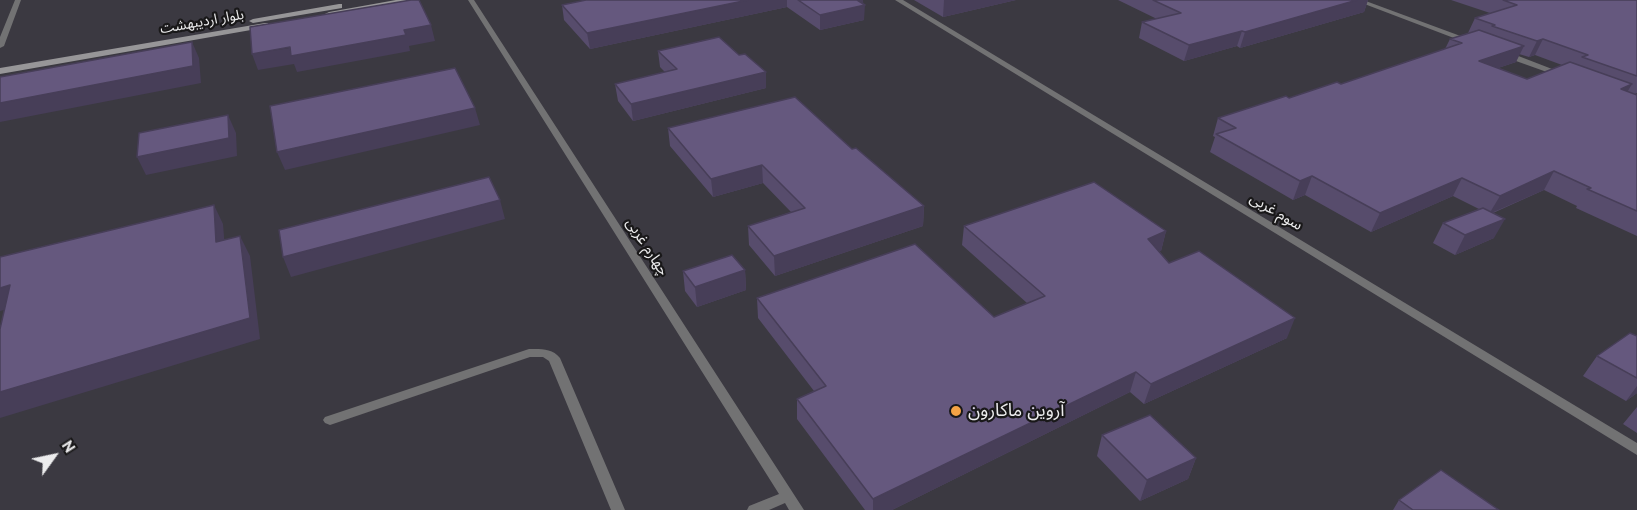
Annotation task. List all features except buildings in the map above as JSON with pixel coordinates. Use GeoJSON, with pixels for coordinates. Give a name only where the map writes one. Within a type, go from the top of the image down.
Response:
{"type":"FeatureCollection","features":[{"type":"Feature","properties":{"kind":"street","name":"بلوار اردیبهشت"},"geometry":{"type":"LineString","coordinates":[[0,64],[376,0]]}},
{"type":"Feature","properties":{"kind":"street","name":"بلوار اردیبهشت"},"geometry":{"type":"LineString","coordinates":[[0,71],[409,0]]}},
{"type":"Feature","properties":{"kind":"lane"},"geometry":{"type":"LineString","coordinates":[[0,46],[18,0]]}},
{"type":"Feature","properties":{"kind":"lane","name":"چهارم غربی"},"geometry":{"type":"LineString","coordinates":[[471,0],[797,510]]}},
{"type":"Feature","properties":{"kind":"lane","name":"سوم غربی"},"geometry":{"type":"LineString","coordinates":[[898,0],[1637,450]]}},
{"type":"Feature","properties":{"kind":"lane"},"geometry":{"type":"LineString","coordinates":[[1357,0],[1480,45]]}},
{"type":"Feature","properties":{"kind":"lane"},"geometry":{"type":"LineString","coordinates":[[1491,49],[1570,78]]}},
{"type":"Feature","properties":{"kind":"lane"},"geometry":{"type":"LineString","coordinates":[[330,420],[529,353],[545,353],[554,358],[618,510]]}},
{"type":"Feature","properties":{"kind":"lane"},"geometry":{"type":"LineString","coordinates":[[754,510],[788,496]]}},
{"type":"Feature","properties":{"kind":"shaded area"},"geometry":{"type":"Polygon","coordinates":[[[0,0],[1637,0],[1637,510],[0,510],[0,0]]]}},
{"type":"Feature","properties":{"kind":"place","name":"آروین ماکارون"},"geometry":{"type":"Point","coordinates":[956,411]}}]}
